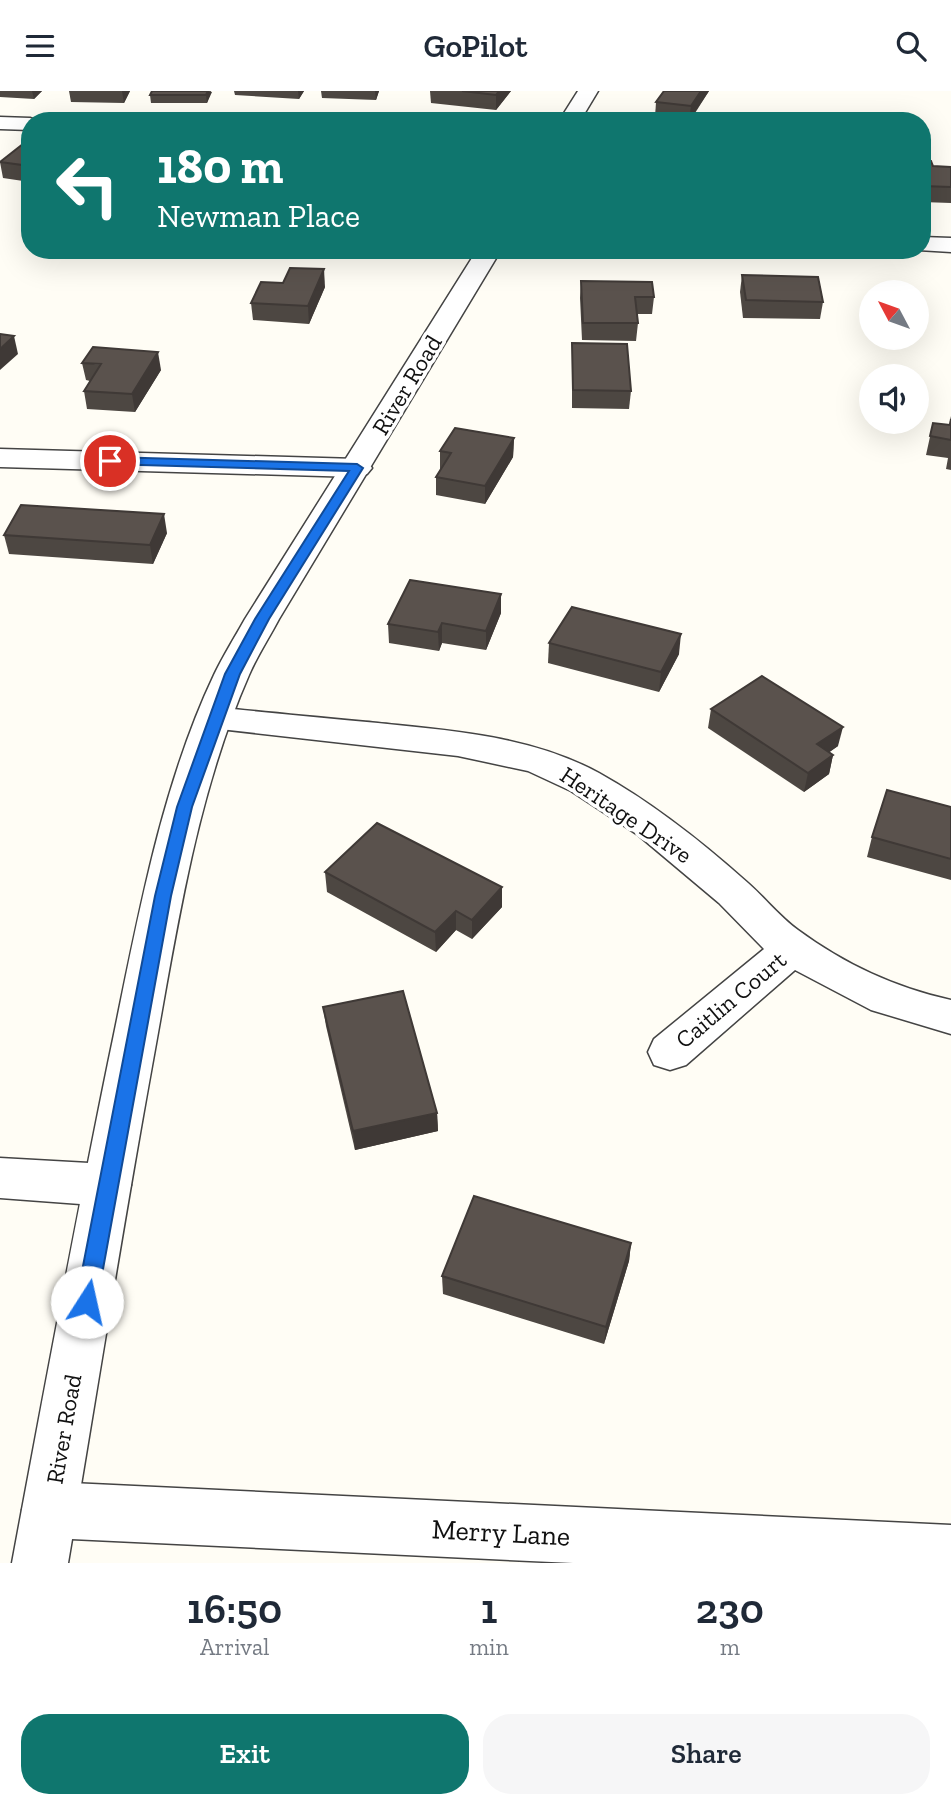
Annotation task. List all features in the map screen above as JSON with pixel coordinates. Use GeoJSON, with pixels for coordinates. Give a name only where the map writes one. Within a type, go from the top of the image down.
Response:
{"type":"FeatureCollection","features":[{"type":"Feature","properties":{"kind":"street"},"geometry":{"type":"LineString","coordinates":[[575,112],[588,91]]}},
{"type":"Feature","properties":{"kind":"street"},"geometry":{"type":"LineString","coordinates":[[0,123],[21,124]]}},
{"type":"Feature","properties":{"kind":"street"},"geometry":{"type":"LineString","coordinates":[[931,244],[951,245]]}},
{"type":"Feature","properties":{"kind":"street","name":"River Road"},"geometry":{"type":"LineString","coordinates":[[40,1563],[107,1185],[163,896],[185,807],[233,674],[262,619],[484,259]]}},
{"type":"Feature","properties":{"kind":"street"},"geometry":{"type":"LineString","coordinates":[[0,458],[357,468]]}},
{"type":"Feature","properties":{"kind":"street","name":"Heritage Drive"},"geometry":{"type":"LineString","coordinates":[[215,719],[475,745],[521,755],[561,770],[597,790],[665,836],[793,948],[866,993],[900,1005],[951,1017]]}},
{"type":"Feature","properties":{"kind":"street","name":"Caitlin Court"},"geometry":{"type":"LineString","coordinates":[[670,1052],[793,948]]}},
{"type":"Feature","properties":{"kind":"street"},"geometry":{"type":"LineString","coordinates":[[0,1178],[107,1185]]}},
{"type":"Feature","properties":{"kind":"street","name":"Merry Lane"},"geometry":{"type":"LineString","coordinates":[[50,1510],[951,1553]]}},
{"type":"Feature","properties":{"kind":"building"},"geometry":{"type":"Polygon","coordinates":[[[152,91],[208,91],[206,95],[150,95],[152,91]]]}},
{"type":"Feature","properties":{"kind":"building"},"geometry":{"type":"Polygon","coordinates":[[[462,91],[499,91],[496,95],[462,91]]]}},
{"type":"Feature","properties":{"kind":"building"},"geometry":{"type":"Polygon","coordinates":[[[664,91],[701,91],[691,106],[656,102],[664,91]]]}},
{"type":"Feature","properties":{"kind":"building"},"geometry":{"type":"Polygon","coordinates":[[[21,146],[21,165],[0,162],[21,146]]]}},
{"type":"Feature","properties":{"kind":"building"},"geometry":{"type":"Polygon","coordinates":[[[931,161],[933,166],[951,167],[951,187],[931,186],[931,161]]]}},
{"type":"Feature","properties":{"kind":"building"},"geometry":{"type":"Polygon","coordinates":[[[290,268],[324,269],[308,306],[251,303],[261,282],[283,283],[290,268]]]}},
{"type":"Feature","properties":{"kind":"building"},"geometry":{"type":"Polygon","coordinates":[[[742,275],[818,277],[823,302],[746,300],[742,275]]]}},
{"type":"Feature","properties":{"kind":"building"},"geometry":{"type":"Polygon","coordinates":[[[581,281],[652,282],[654,297],[635,297],[638,323],[583,323],[581,281]]]}},
{"type":"Feature","properties":{"kind":"building"},"geometry":{"type":"Polygon","coordinates":[[[0,334],[14,336],[0,349],[0,334]]]}},
{"type":"Feature","properties":{"kind":"building"},"geometry":{"type":"Polygon","coordinates":[[[572,343],[627,344],[631,391],[573,390],[572,343]]]}},
{"type":"Feature","properties":{"kind":"building"},"geometry":{"type":"Polygon","coordinates":[[[93,347],[158,352],[132,394],[84,391],[101,364],[82,363],[93,347]]]}},
{"type":"Feature","properties":{"kind":"building"},"geometry":{"type":"Polygon","coordinates":[[[951,419],[951,440],[930,436],[933,423],[950,425],[951,419]]]}},
{"type":"Feature","properties":{"kind":"building"},"geometry":{"type":"Polygon","coordinates":[[[455,428],[514,438],[485,486],[436,477],[451,453],[440,451],[455,428]]]}},
{"type":"Feature","properties":{"kind":"building"},"geometry":{"type":"Polygon","coordinates":[[[21,505],[164,514],[150,545],[4,535],[21,505]]]}},
{"type":"Feature","properties":{"kind":"building"},"geometry":{"type":"Polygon","coordinates":[[[410,580],[501,594],[486,631],[442,623],[438,632],[388,624],[410,580]]]}},
{"type":"Feature","properties":{"kind":"building"},"geometry":{"type":"Polygon","coordinates":[[[572,607],[681,634],[661,672],[549,643],[572,607]]]}},
{"type":"Feature","properties":{"kind":"building"},"geometry":{"type":"Polygon","coordinates":[[[762,676],[843,727],[817,744],[833,755],[808,773],[711,709],[762,676]]]}},
{"type":"Feature","properties":{"kind":"building"},"geometry":{"type":"Polygon","coordinates":[[[887,790],[951,807],[951,859],[872,837],[887,790]]]}},
{"type":"Feature","properties":{"kind":"building"},"geometry":{"type":"Polygon","coordinates":[[[377,823],[502,887],[472,920],[456,911],[435,932],[325,872],[377,823]]]}},
{"type":"Feature","properties":{"kind":"building"},"geometry":{"type":"Polygon","coordinates":[[[403,991],[437,1113],[353,1131],[323,1007],[403,991]]]}},
{"type":"Feature","properties":{"kind":"building"},"geometry":{"type":"Polygon","coordinates":[[[474,1196],[631,1243],[606,1327],[442,1276],[474,1196]]]}},
{"type":"Feature","properties":{"kind":"route"},"geometry":{"type":"LineString","coordinates":[[87,1302],[163,896],[185,807],[218,709],[233,674],[262,619],[357,468],[110,461]]}}]}
